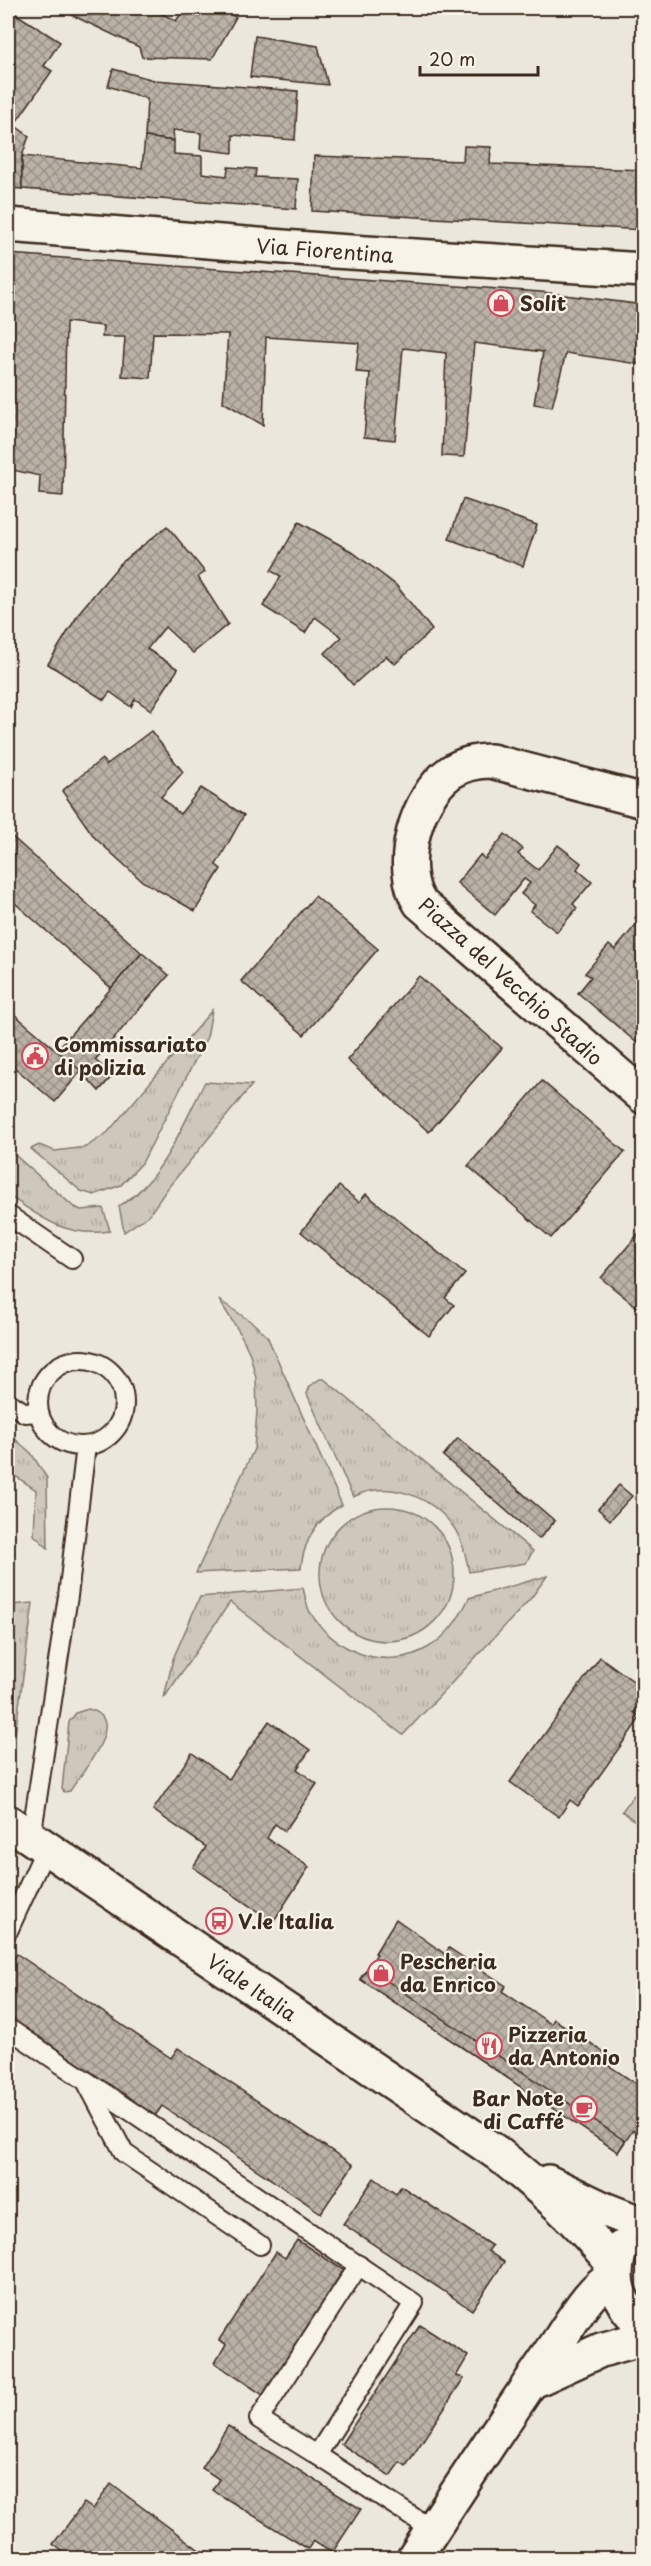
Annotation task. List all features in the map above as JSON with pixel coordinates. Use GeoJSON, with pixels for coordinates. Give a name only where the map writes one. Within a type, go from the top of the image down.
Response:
{"type":"FeatureCollection","features":[{"type":"Feature","properties":{"kind":"street","name":"Via Fiorentina"},"geometry":{"type":"LineString","coordinates":[[8,225],[334,251],[644,270]]}},
{"type":"Feature","properties":{"kind":"street","name":"Piazza del Vecchio Stadio"},"geometry":{"type":"LineString","coordinates":[[644,801],[491,761],[474,762],[453,771],[433,791],[416,825],[409,864],[412,890],[420,903],[644,1097]]}},
{"type":"Feature","properties":{"kind":"street","name":"Viale Italia"},"geometry":{"type":"LineString","coordinates":[[28,1836],[497,2153],[606,2211],[643,2223]]}},
{"type":"Feature","properties":{"kind":"street","name":"Viale Italia"},"geometry":{"type":"LineString","coordinates":[[497,2153],[562,2208],[596,2243],[615,2271]]}},
{"type":"Feature","properties":{"kind":"street"},"geometry":{"type":"LineString","coordinates":[[414,2559],[595,2289],[615,2271],[625,2240],[643,2223]]}},
{"type":"Feature","properties":{"kind":"street"},"geometry":{"type":"LineString","coordinates":[[615,2271],[622,2302],[644,2325]]}},
{"type":"Feature","properties":{"kind":"street"},"geometry":{"type":"LineString","coordinates":[[530,2383],[601,2350],[644,2338]]}},
{"type":"Feature","properties":{"kind":"lane"},"geometry":{"type":"LineString","coordinates":[[8,1215],[72,1259]]}},
{"type":"Feature","properties":{"kind":"lane"},"geometry":{"type":"LineString","coordinates":[[83,1360],[97,1363],[110,1370],[124,1395],[124,1409],[120,1423],[112,1434],[100,1442],[86,1446],[65,1444],[52,1436],[44,1426],[38,1412],[41,1386],[57,1366],[83,1360]]}},
{"type":"Feature","properties":{"kind":"lane"},"geometry":{"type":"LineString","coordinates":[[8,1402],[25,1413],[38,1412]]}},
{"type":"Feature","properties":{"kind":"lane"},"geometry":{"type":"LineString","coordinates":[[8,1931],[28,1836],[68,1596],[86,1446]]}},
{"type":"Feature","properties":{"kind":"lane"},"geometry":{"type":"LineString","coordinates":[[8,2028],[414,2303],[317,2455]]}},
{"type":"Feature","properties":{"kind":"lane"},"geometry":{"type":"LineString","coordinates":[[86,2082],[124,2153],[260,2245]]}},
{"type":"Feature","properties":{"kind":"lane"},"geometry":{"type":"LineString","coordinates":[[359,2265],[260,2419],[433,2529]]}},
{"type":"Feature","properties":{"kind":"green space"},"geometry":{"type":"Polygon","coordinates":[[[212,1010],[207,1037],[142,1163],[121,1185],[94,1195],[81,1191],[31,1149],[39,1145],[55,1151],[86,1147],[108,1132],[212,1010]]]}},
{"type":"Feature","properties":{"kind":"green space"},"geometry":{"type":"Polygon","coordinates":[[[205,1082],[252,1085],[167,1189],[149,1215],[124,1232],[119,1206],[148,1182],[159,1167],[170,1151],[205,1082]]]}},
{"type":"Feature","properties":{"kind":"green space"},"geometry":{"type":"Polygon","coordinates":[[[8,1149],[73,1206],[81,1210],[103,1208],[110,1231],[81,1232],[68,1229],[43,1218],[8,1195],[8,1149]]]}},
{"type":"Feature","properties":{"kind":"green space"},"geometry":{"type":"Polygon","coordinates":[[[219,1300],[253,1323],[267,1336],[342,1505],[325,1517],[313,1531],[305,1548],[301,1568],[196,1573],[254,1449],[257,1411],[256,1378],[250,1354],[219,1300]]]}},
{"type":"Feature","properties":{"kind":"green space"},"geometry":{"type":"Polygon","coordinates":[[[324,1379],[533,1551],[526,1563],[469,1572],[463,1547],[455,1530],[432,1506],[407,1493],[393,1490],[366,1492],[353,1497],[307,1394],[310,1386],[324,1379]]]}},
{"type":"Feature","properties":{"kind":"green space"},"geometry":{"type":"Polygon","coordinates":[[[8,1433],[31,1453],[47,1478],[48,1548],[34,1535],[36,1490],[8,1471],[8,1433]]]}},
{"type":"Feature","properties":{"kind":"green space"},"geometry":{"type":"Polygon","coordinates":[[[387,1507],[413,1512],[434,1527],[449,1548],[454,1574],[449,1600],[434,1621],[413,1636],[387,1641],[361,1636],[340,1621],[325,1600],[320,1574],[325,1548],[340,1527],[361,1512],[387,1507]]]}},
{"type":"Feature","properties":{"kind":"green space"},"geometry":{"type":"Polygon","coordinates":[[[547,1576],[531,1598],[403,1735],[230,1602],[164,1698],[173,1659],[200,1597],[303,1588],[309,1610],[331,1637],[362,1654],[378,1658],[395,1658],[412,1655],[436,1643],[453,1626],[469,1598],[547,1576]]]}},
{"type":"Feature","properties":{"kind":"green space"},"geometry":{"type":"Polygon","coordinates":[[[33,1603],[15,1735],[8,1740],[8,1609],[10,1605],[33,1603]]]}},
{"type":"Feature","properties":{"kind":"green space"},"geometry":{"type":"Polygon","coordinates":[[[88,1709],[100,1714],[105,1723],[104,1734],[84,1772],[70,1791],[64,1792],[62,1789],[69,1722],[76,1713],[88,1709]]]}},
{"type":"Feature","properties":{"kind":"green space"},"geometry":{"type":"Polygon","coordinates":[[[644,1783],[643,1827],[622,1811],[644,1783]]]}},
{"type":"Feature","properties":{"kind":"building"},"geometry":{"type":"Polygon","coordinates":[[[57,8],[151,8],[176,21],[185,8],[221,8],[236,17],[212,59],[142,57],[139,47],[57,8]]]}},
{"type":"Feature","properties":{"kind":"building"},"geometry":{"type":"Polygon","coordinates":[[[16,14],[60,42],[44,66],[52,71],[14,125],[29,136],[22,156],[22,189],[8,188],[8,25],[16,14]]]}},
{"type":"Feature","properties":{"kind":"building"},"geometry":{"type":"Polygon","coordinates":[[[255,36],[318,46],[328,85],[250,77],[255,36]]]}},
{"type":"Feature","properties":{"kind":"building"},"geometry":{"type":"Polygon","coordinates":[[[113,69],[154,80],[298,91],[295,140],[233,135],[233,153],[200,149],[201,133],[173,130],[174,141],[145,137],[147,99],[108,86],[113,69]]]}},
{"type":"Feature","properties":{"kind":"building"},"geometry":{"type":"Polygon","coordinates":[[[145,137],[174,141],[174,154],[202,156],[202,173],[227,176],[228,167],[256,169],[255,177],[298,179],[296,209],[22,189],[22,156],[142,168],[145,137]]]}},
{"type":"Feature","properties":{"kind":"building"},"geometry":{"type":"Polygon","coordinates":[[[464,146],[491,147],[490,164],[644,170],[644,230],[312,211],[314,156],[463,161],[464,146]]]}},
{"type":"Feature","properties":{"kind":"building"},"geometry":{"type":"Polygon","coordinates":[[[8,254],[541,292],[644,305],[644,365],[566,353],[552,407],[534,404],[543,352],[474,343],[464,457],[442,456],[446,353],[403,348],[395,440],[364,437],[370,373],[356,372],[359,343],[266,337],[263,425],[223,402],[228,334],[153,333],[150,378],[122,376],[125,337],[102,337],[103,326],[66,322],[63,496],[39,494],[40,476],[8,469],[8,254]]]}},
{"type":"Feature","properties":{"kind":"building"},"geometry":{"type":"Polygon","coordinates":[[[463,499],[537,525],[523,566],[449,539],[463,499]]]}},
{"type":"Feature","properties":{"kind":"building"},"geometry":{"type":"Polygon","coordinates":[[[299,522],[351,551],[396,585],[432,630],[395,664],[386,656],[353,685],[325,653],[342,637],[315,617],[305,633],[263,606],[281,576],[271,571],[299,522]]]}},
{"type":"Feature","properties":{"kind":"building"},"geometry":{"type":"Polygon","coordinates":[[[167,526],[205,572],[198,577],[228,624],[193,653],[165,627],[147,649],[178,669],[151,710],[135,699],[131,707],[110,692],[104,700],[48,664],[81,610],[120,564],[167,526]]]}},
{"type":"Feature","properties":{"kind":"building"},"geometry":{"type":"Polygon","coordinates":[[[151,731],[183,772],[161,797],[180,814],[201,788],[244,815],[216,865],[221,869],[195,911],[142,881],[95,838],[62,791],[102,759],[106,765],[151,731]]]}},
{"type":"Feature","properties":{"kind":"building"},"geometry":{"type":"Polygon","coordinates":[[[8,833],[142,953],[111,988],[8,897],[8,833]]]}},
{"type":"Feature","properties":{"kind":"building"},"geometry":{"type":"Polygon","coordinates":[[[505,834],[523,849],[518,854],[538,870],[558,845],[581,863],[577,869],[592,882],[573,904],[577,908],[557,932],[530,911],[535,905],[521,894],[530,883],[524,879],[495,915],[457,883],[480,855],[485,859],[505,834]]]}},
{"type":"Feature","properties":{"kind":"building"},"geometry":{"type":"Polygon","coordinates":[[[315,896],[378,949],[304,1035],[241,981],[315,896]]]}},
{"type":"Feature","properties":{"kind":"building"},"geometry":{"type":"Polygon","coordinates":[[[644,907],[644,1049],[578,993],[591,977],[585,973],[609,945],[615,950],[639,921],[635,918],[644,907]]]}},
{"type":"Feature","properties":{"kind":"building"},"geometry":{"type":"Polygon","coordinates":[[[142,953],[169,975],[95,1060],[113,1075],[99,1091],[81,1071],[56,1051],[142,953]]]}},
{"type":"Feature","properties":{"kind":"building"},"geometry":{"type":"Polygon","coordinates":[[[419,976],[502,1048],[429,1132],[347,1060],[419,976]]]}},
{"type":"Feature","properties":{"kind":"building","name":"Commissariato di polizia"},"geometry":{"type":"Polygon","coordinates":[[[8,1009],[81,1071],[55,1102],[8,1062],[8,1009]]]}},
{"type":"Feature","properties":{"kind":"building"},"geometry":{"type":"Polygon","coordinates":[[[542,1081],[625,1152],[551,1238],[468,1166],[542,1081]]]}},
{"type":"Feature","properties":{"kind":"building"},"geometry":{"type":"Polygon","coordinates":[[[339,1186],[359,1202],[366,1194],[465,1274],[445,1298],[454,1305],[429,1336],[301,1232],[339,1186]]]}},
{"type":"Feature","properties":{"kind":"building"},"geometry":{"type":"Polygon","coordinates":[[[644,1227],[644,1313],[601,1278],[644,1227]]]}},
{"type":"Feature","properties":{"kind":"building"},"geometry":{"type":"Polygon","coordinates":[[[458,1438],[555,1521],[539,1539],[443,1456],[458,1438]]]}},
{"type":"Feature","properties":{"kind":"building"},"geometry":{"type":"Polygon","coordinates":[[[619,1485],[632,1496],[610,1520],[598,1509],[619,1485]]]}},
{"type":"Feature","properties":{"kind":"building"},"geometry":{"type":"Polygon","coordinates":[[[600,1657],[644,1689],[644,1699],[634,1712],[641,1717],[578,1806],[570,1800],[559,1817],[510,1782],[600,1657]]]}},
{"type":"Feature","properties":{"kind":"building"},"geometry":{"type":"Polygon","coordinates":[[[269,1721],[310,1750],[297,1769],[317,1784],[285,1831],[275,1824],[267,1838],[309,1867],[273,1922],[193,1867],[206,1847],[153,1810],[192,1753],[229,1779],[269,1721]]]}},
{"type":"Feature","properties":{"kind":"building"},"geometry":{"type":"Polygon","coordinates":[[[396,1919],[445,1954],[449,1948],[506,1986],[502,1991],[551,2024],[554,2019],[613,2058],[608,2065],[644,2089],[644,2127],[639,2134],[633,2130],[618,2152],[360,1979],[396,1919]]]}},
{"type":"Feature","properties":{"kind":"building"},"geometry":{"type":"Polygon","coordinates":[[[17,1954],[171,2058],[178,2048],[353,2165],[321,2213],[162,2106],[155,2116],[8,2017],[8,1967],[17,1954]]]}},
{"type":"Feature","properties":{"kind":"building"},"geometry":{"type":"Polygon","coordinates":[[[368,1968],[625,2141],[618,2152],[360,1979],[368,1968]]]}},
{"type":"Feature","properties":{"kind":"building"},"geometry":{"type":"Polygon","coordinates":[[[374,2178],[396,2194],[401,2186],[492,2246],[488,2251],[504,2262],[472,2310],[343,2224],[374,2178]]]}},
{"type":"Feature","properties":{"kind":"building"},"geometry":{"type":"Polygon","coordinates":[[[297,2240],[348,2273],[266,2397],[215,2363],[226,2344],[219,2340],[276,2252],[285,2258],[297,2240]]]}},
{"type":"Feature","properties":{"kind":"building"},"geometry":{"type":"Polygon","coordinates":[[[420,2325],[468,2356],[456,2376],[464,2378],[406,2466],[400,2462],[390,2476],[341,2444],[420,2325]]]}},
{"type":"Feature","properties":{"kind":"building"},"geometry":{"type":"Polygon","coordinates":[[[228,2426],[361,2509],[332,2553],[313,2541],[308,2549],[212,2490],[219,2479],[202,2468],[228,2426]]]}},
{"type":"Feature","properties":{"kind":"building"},"geometry":{"type":"Polygon","coordinates":[[[111,2484],[210,2558],[56,2558],[62,2551],[53,2544],[84,2503],[93,2509],[111,2484]]]}},
{"type":"Feature","properties":{"kind":"place","name":"Solit"},"geometry":{"type":"Point","coordinates":[501,303]}},
{"type":"Feature","properties":{"kind":"place","name":"Commissariato di polizia"},"geometry":{"type":"Point","coordinates":[35,1056]}},
{"type":"Feature","properties":{"kind":"place","name":"V.le Italia"},"geometry":{"type":"Point","coordinates":[219,1921]}},
{"type":"Feature","properties":{"kind":"place","name":"Pescheria da Enrico"},"geometry":{"type":"Point","coordinates":[381,1973]}},
{"type":"Feature","properties":{"kind":"place","name":"Pizzeria da Antonio"},"geometry":{"type":"Point","coordinates":[489,2046]}},
{"type":"Feature","properties":{"kind":"place","name":"Bar Note di Caffé"},"geometry":{"type":"Point","coordinates":[584,2109]}}]}
